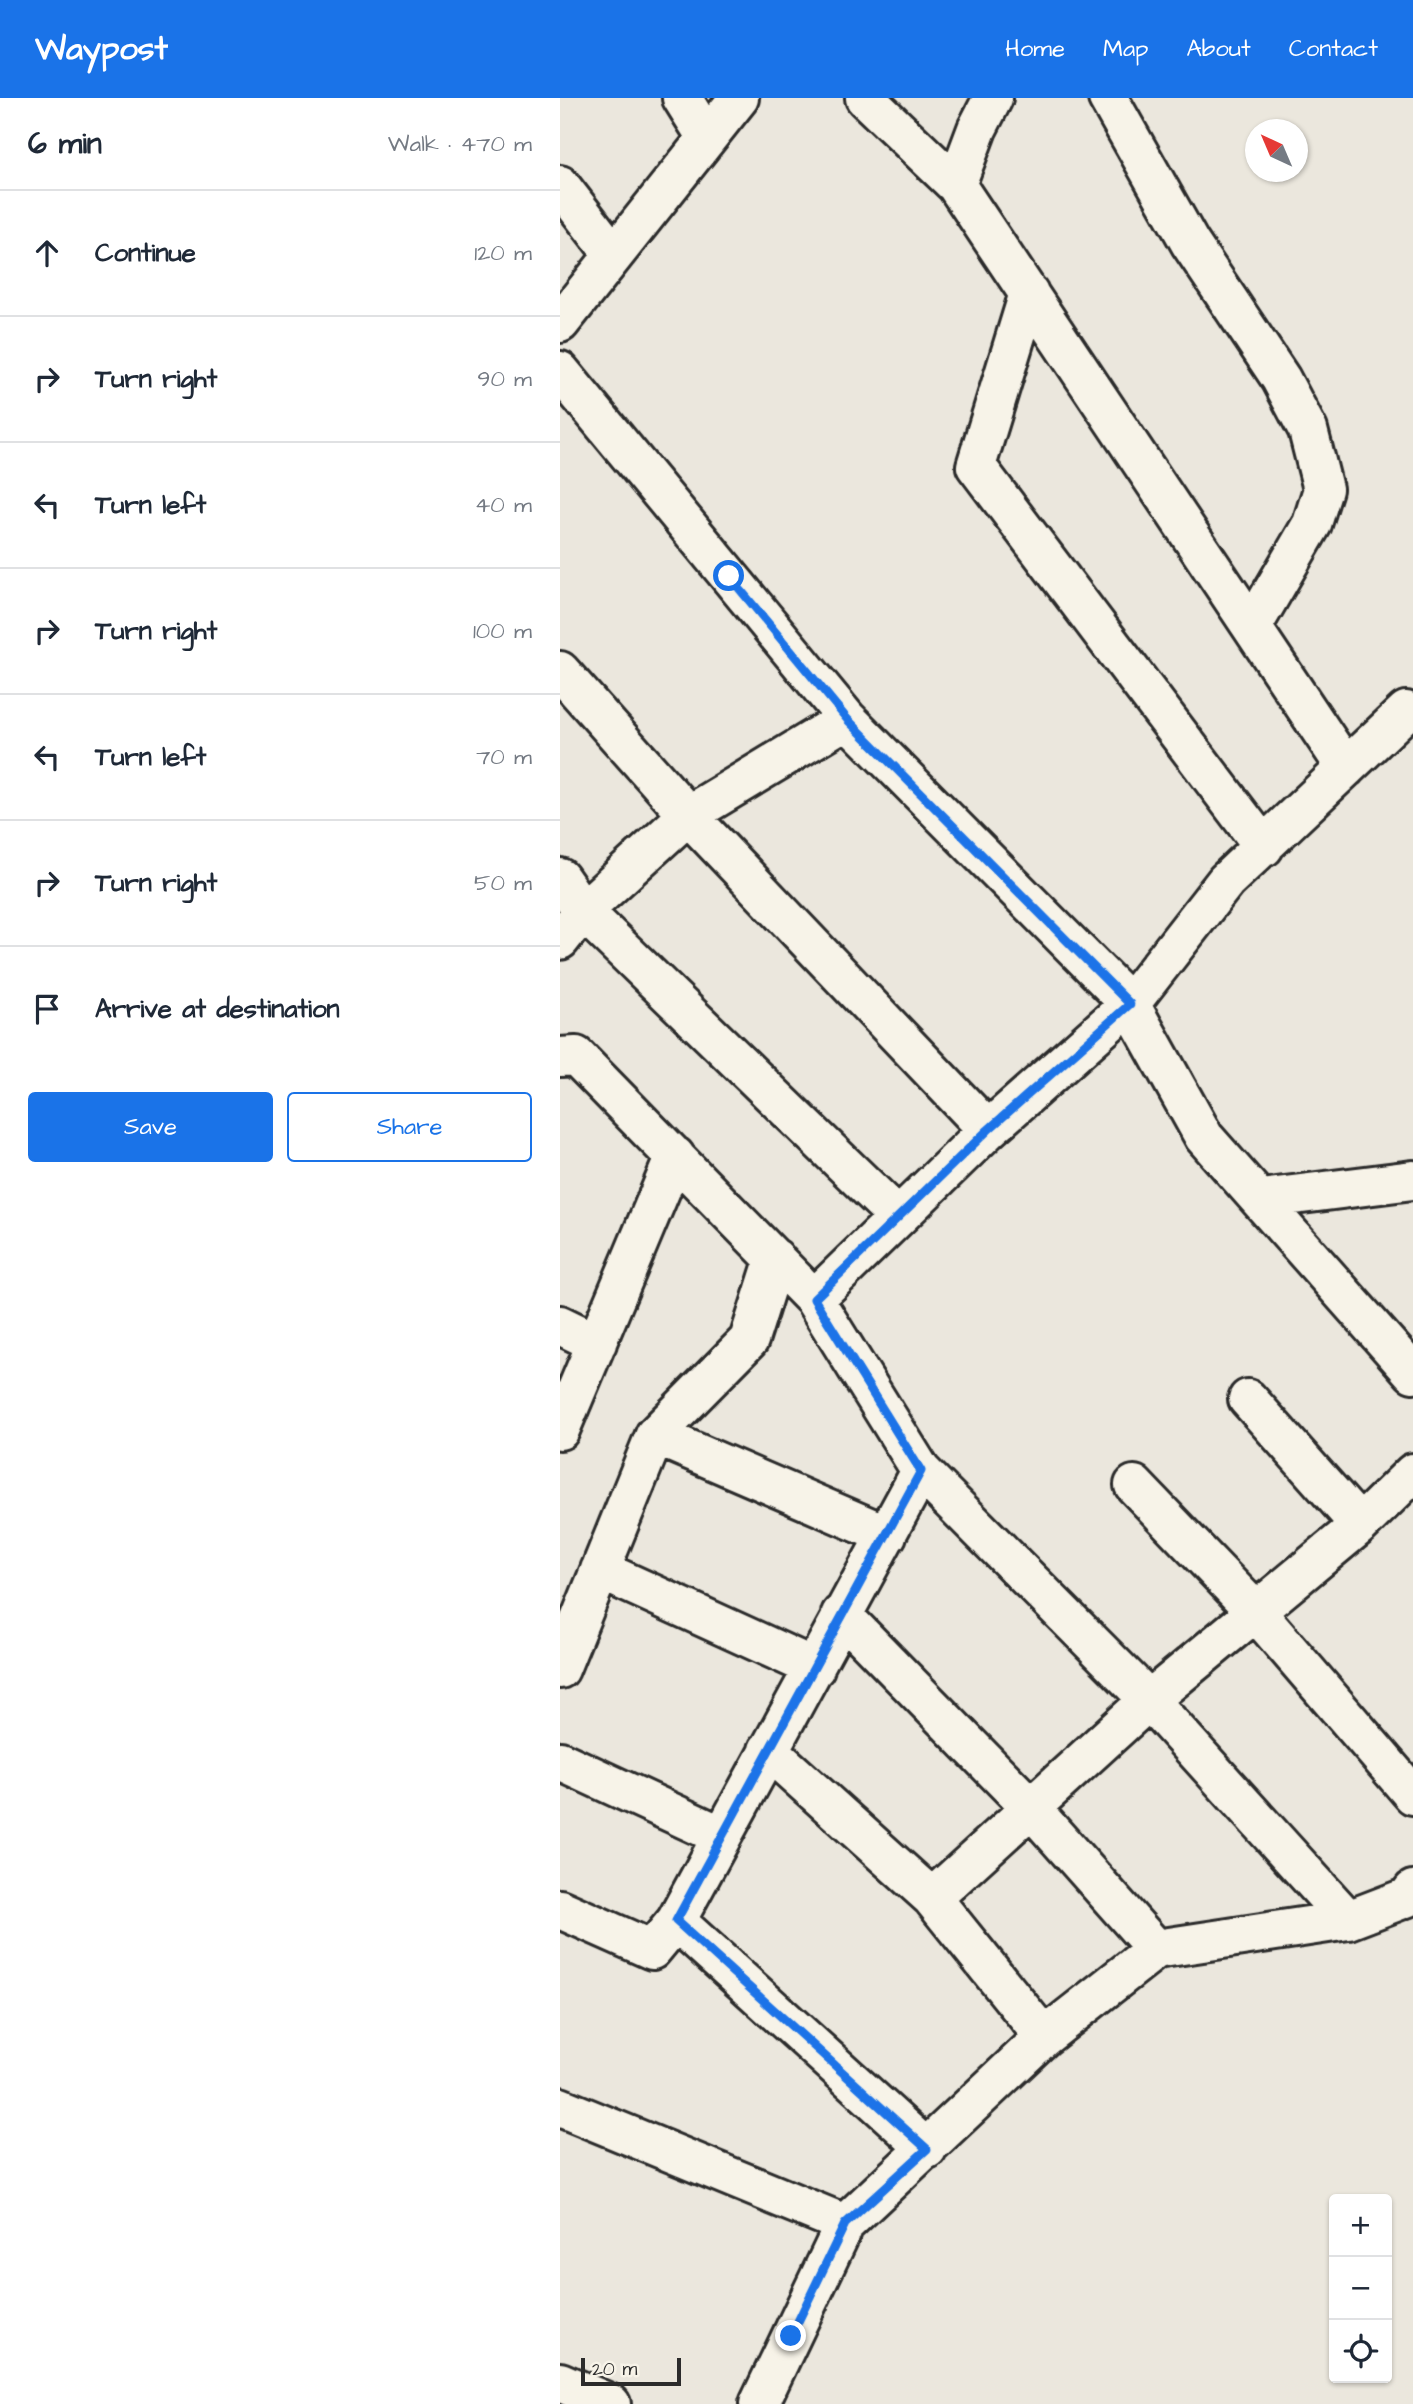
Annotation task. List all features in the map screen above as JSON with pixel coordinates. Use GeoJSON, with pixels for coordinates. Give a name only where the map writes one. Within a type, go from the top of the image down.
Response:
{"type":"FeatureCollection","features":[{"type":"Feature","properties":{"kind":"street"},"geometry":{"type":"LineString","coordinates":[[682,98],[707,138]]}},
{"type":"Feature","properties":{"kind":"street"},"geometry":{"type":"LineString","coordinates":[[560,323],[739,98]]}},
{"type":"Feature","properties":{"kind":"street"},"geometry":{"type":"LineString","coordinates":[[864,98],[956,185],[1346,768]]}},
{"type":"Feature","properties":{"kind":"street"},"geometry":{"type":"LineString","coordinates":[[1108,98],[1190,243],[1281,379],[1308,430],[1322,489],[1312,524],[1252,627]]}},
{"type":"Feature","properties":{"kind":"street"},"geometry":{"type":"LineString","coordinates":[[956,185],[980,108]]}},
{"type":"Feature","properties":{"kind":"street"},"geometry":{"type":"LineString","coordinates":[[560,185],[614,255]]}},
{"type":"Feature","properties":{"kind":"street"},"geometry":{"type":"LineString","coordinates":[[1029,293],[976,466],[1264,847]]}},
{"type":"Feature","properties":{"kind":"street"},"geometry":{"type":"LineString","coordinates":[[560,371],[847,719],[1130,1004],[1204,1137],[1262,1199],[1413,1373]]}},
{"type":"Feature","properties":{"kind":"street"},"geometry":{"type":"LineString","coordinates":[[560,671],[688,815],[988,1130]]}},
{"type":"Feature","properties":{"kind":"street"},"geometry":{"type":"LineString","coordinates":[[814,1299],[988,1130],[1130,1004],[1226,881],[1406,711]]}},
{"type":"Feature","properties":{"kind":"street"},"geometry":{"type":"LineString","coordinates":[[571,925],[688,815],[847,719]]}},
{"type":"Feature","properties":{"kind":"street"},"geometry":{"type":"LineString","coordinates":[[560,878],[571,925],[898,1217]]}},
{"type":"Feature","properties":{"kind":"street"},"geometry":{"type":"LineString","coordinates":[[560,1057],[576,1056],[814,1299],[921,1471],[1149,1700],[1348,1920]]}},
{"type":"Feature","properties":{"kind":"street"},"geometry":{"type":"LineString","coordinates":[[560,1430],[675,1156]]}},
{"type":"Feature","properties":{"kind":"street"},"geometry":{"type":"LineString","coordinates":[[1262,1199],[1413,1180]]}},
{"type":"Feature","properties":{"kind":"street"},"geometry":{"type":"LineString","coordinates":[[560,1669],[569,1620],[600,1570],[655,1435],[749,1340],[775,1258]]}},
{"type":"Feature","properties":{"kind":"street"},"geometry":{"type":"LineString","coordinates":[[560,1325],[597,1343]]}},
{"type":"Feature","properties":{"kind":"street"},"geometry":{"type":"LineString","coordinates":[[1248,1399],[1360,1525]]}},
{"type":"Feature","properties":{"kind":"street"},"geometry":{"type":"LineString","coordinates":[[655,1435],[887,1535]]}},
{"type":"Feature","properties":{"kind":"street"},"geometry":{"type":"LineString","coordinates":[[560,1909],[652,1950],[676,1921],[921,1471]]}},
{"type":"Feature","properties":{"kind":"street"},"geometry":{"type":"LineString","coordinates":[[932,1898],[1149,1700],[1360,1525],[1413,1473]]}},
{"type":"Feature","properties":{"kind":"street"},"geometry":{"type":"LineString","coordinates":[[1133,1485],[1255,1611],[1413,1795]]}},
{"type":"Feature","properties":{"kind":"street"},"geometry":{"type":"LineString","coordinates":[[600,1570],[815,1668]]}},
{"type":"Feature","properties":{"kind":"street"},"geometry":{"type":"LineString","coordinates":[[841,1614],[1030,1807],[1156,1949]]}},
{"type":"Feature","properties":{"kind":"street"},"geometry":{"type":"LineString","coordinates":[[768,1749],[932,1898],[1044,2037]]}},
{"type":"Feature","properties":{"kind":"street"},"geometry":{"type":"LineString","coordinates":[[560,1761],[722,1836]]}},
{"type":"Feature","properties":{"kind":"street"},"geometry":{"type":"LineString","coordinates":[[759,2404],[845,2224],[1044,2037],[1156,1949],[1348,1920],[1408,1897],[1413,1890]]}},
{"type":"Feature","properties":{"kind":"street"},"geometry":{"type":"LineString","coordinates":[[676,1921],[927,2149]]}},
{"type":"Feature","properties":{"kind":"street"},"geometry":{"type":"LineString","coordinates":[[560,2107],[845,2224]]}},
{"type":"Feature","properties":{"kind":"street"},"geometry":{"type":"LineString","coordinates":[[560,2382],[611,2404]]}},
{"type":"Feature","properties":{"kind":"route"},"geometry":{"type":"LineString","coordinates":[[729,576],[847,719],[1130,1004],[988,1130],[814,1299],[921,1471],[676,1921],[927,2149],[845,2224],[791,2336]]}}]}
